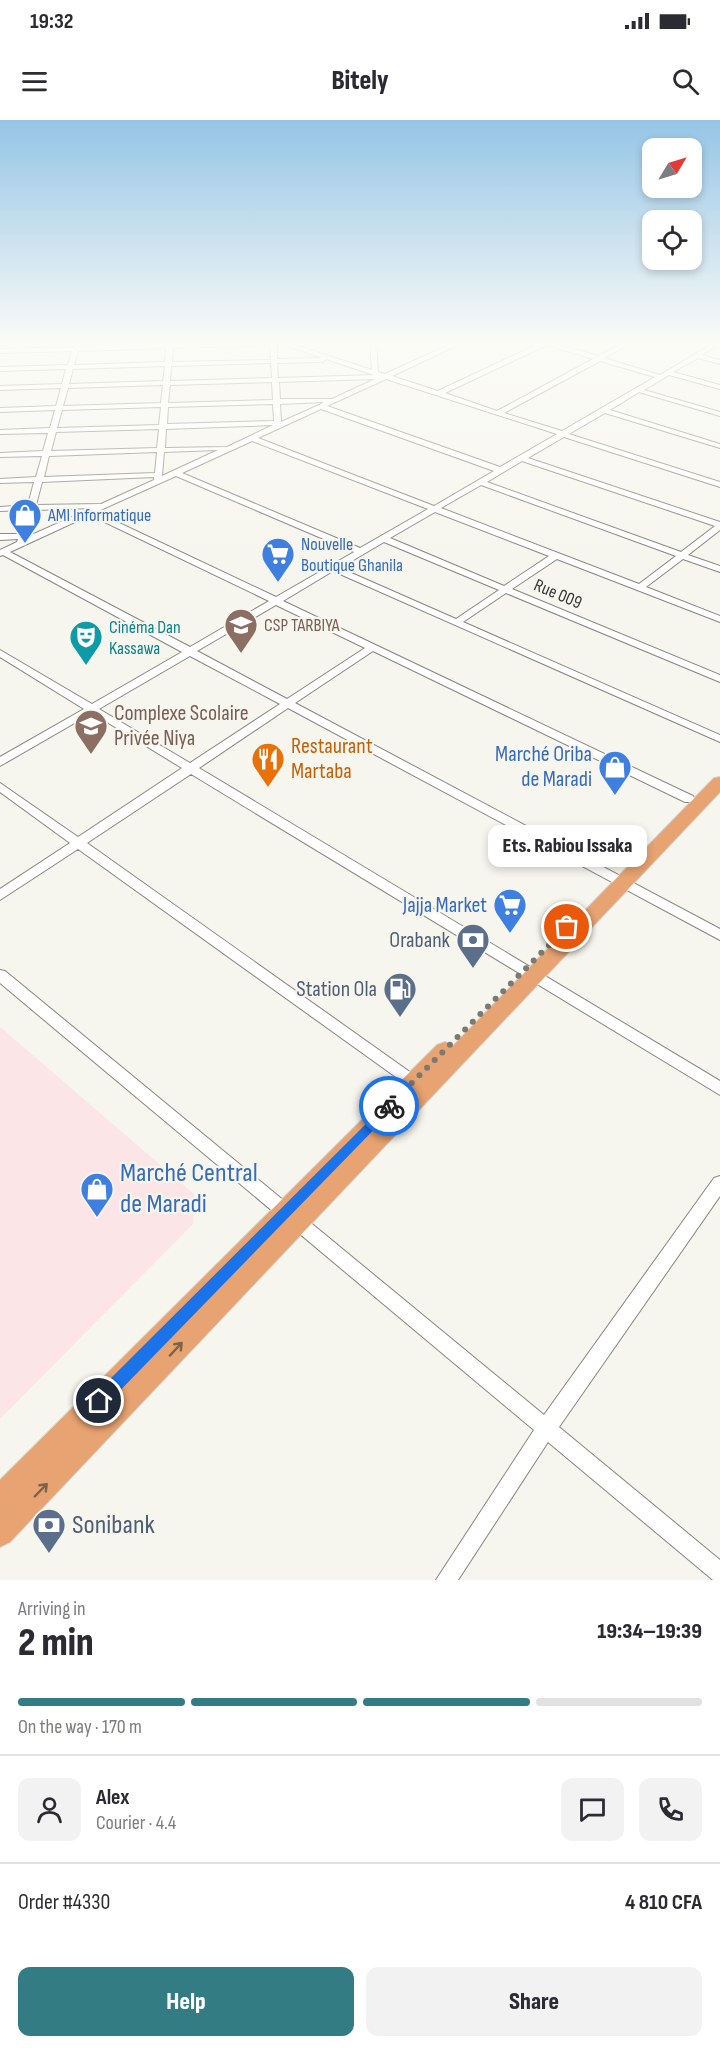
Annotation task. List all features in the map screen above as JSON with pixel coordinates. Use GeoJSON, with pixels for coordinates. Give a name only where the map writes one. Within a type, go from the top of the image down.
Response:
{"type":"FeatureCollection","features":[{"type":"Feature","properties":{"kind":"highway"},"geometry":{"type":"LineString","coordinates":[[619,881],[689,799],[720,768]]}},
{"type":"Feature","properties":{"kind":"highway"},"geometry":{"type":"LineString","coordinates":[[0,1532],[419,1085],[619,881],[720,782]]}},
{"type":"Feature","properties":{"kind":"highway"},"geometry":{"type":"LineString","coordinates":[[0,1501],[296,1215]]}},
{"type":"Feature","properties":{"kind":"street"},"geometry":{"type":"LineString","coordinates":[[22,540],[58,411]]}},
{"type":"Feature","properties":{"kind":"street"},"geometry":{"type":"LineString","coordinates":[[158,478],[163,411]]}},
{"type":"Feature","properties":{"kind":"street"},"geometry":{"type":"LineString","coordinates":[[275,411],[277,424]]}},
{"type":"Feature","properties":{"kind":"street"},"geometry":{"type":"LineString","coordinates":[[308,411],[176,473],[158,478],[90,512],[22,540],[2,553],[191,651],[720,935]]}},
{"type":"Feature","properties":{"kind":"street"},"geometry":{"type":"LineString","coordinates":[[335,411],[500,470]]}},
{"type":"Feature","properties":{"kind":"street"},"geometry":{"type":"LineString","coordinates":[[492,411],[720,485]]}},
{"type":"Feature","properties":{"kind":"street"},"geometry":{"type":"LineString","coordinates":[[0,762],[602,411]]}},
{"type":"Feature","properties":{"kind":"street"},"geometry":{"type":"LineString","coordinates":[[608,411],[720,446]]}},
{"type":"Feature","properties":{"kind":"street"},"geometry":{"type":"LineString","coordinates":[[0,432],[277,424]]}},
{"type":"Feature","properties":{"kind":"street"},"geometry":{"type":"LineString","coordinates":[[252,438],[720,619]]}},
{"type":"Feature","properties":{"kind":"street"},"geometry":{"type":"LineString","coordinates":[[0,455],[230,448]]}},
{"type":"Feature","properties":{"kind":"street"},"geometry":{"type":"LineString","coordinates":[[521,458],[720,526]]}},
{"type":"Feature","properties":{"kind":"street"},"geometry":{"type":"LineString","coordinates":[[176,473],[361,552]]}},
{"type":"Feature","properties":{"kind":"street"},"geometry":{"type":"LineString","coordinates":[[0,481],[158,478]]}},
{"type":"Feature","properties":{"kind":"street"},"geometry":{"type":"LineString","coordinates":[[480,482],[720,569]]}},
{"type":"Feature","properties":{"kind":"street"},"geometry":{"type":"LineString","coordinates":[[0,508],[104,505]]}},
{"type":"Feature","properties":{"kind":"street"},"geometry":{"type":"LineString","coordinates":[[90,512],[689,799]]}},
{"type":"Feature","properties":{"kind":"street"},"geometry":{"type":"LineString","coordinates":[[640,588],[720,526]]}},
{"type":"Feature","properties":{"kind":"street"},"geometry":{"type":"LineString","coordinates":[[0,537],[22,540]]}},
{"type":"Feature","properties":{"kind":"street","name":"Rue 009"},"geometry":{"type":"LineString","coordinates":[[384,539],[720,679]]}},
{"type":"Feature","properties":{"kind":"street"},"geometry":{"type":"LineString","coordinates":[[457,622],[555,556]]}},
{"type":"Feature","properties":{"kind":"street"},"geometry":{"type":"LineString","coordinates":[[333,568],[720,739]]}},
{"type":"Feature","properties":{"kind":"street"},"geometry":{"type":"LineString","coordinates":[[0,895],[373,647]]}},
{"type":"Feature","properties":{"kind":"street"},"geometry":{"type":"LineString","coordinates":[[0,653],[720,1089]]}},
{"type":"Feature","properties":{"kind":"street"},"geometry":{"type":"LineString","coordinates":[[0,787],[419,1085]]}},
{"type":"Feature","properties":{"kind":"street"},"geometry":{"type":"LineString","coordinates":[[0,975],[296,1215],[546,1429],[720,1573]]}},
{"type":"Feature","properties":{"kind":"street"},"geometry":{"type":"LineString","coordinates":[[446,1580],[546,1429],[720,1183]]}},
{"type":"Feature","properties":{"kind":"shaded area","name":"Marché Central de Maradi"},"geometry":{"type":"Polygon","coordinates":[[[0,1027],[194,1194],[194,1205],[193,1224],[0,1419],[0,1027]]]}},
{"type":"Feature","properties":{"kind":"way so far"},"geometry":{"type":"LineString","coordinates":[[389,1106],[567,927]]}},
{"type":"Feature","properties":{"kind":"place","name":"AMI Informatique"},"geometry":{"type":"Point","coordinates":[25,544]}},
{"type":"Feature","properties":{"kind":"place","name":"Nouvelle Boutique Ghanila"},"geometry":{"type":"Point","coordinates":[278,583]}},
{"type":"Feature","properties":{"kind":"place","name":"CSP TARBIYA"},"geometry":{"type":"Point","coordinates":[241,654]}},
{"type":"Feature","properties":{"kind":"place","name":"Cinéma Dan Kassawa"},"geometry":{"type":"Point","coordinates":[86,666]}},
{"type":"Feature","properties":{"kind":"place","name":"Complexe Scolaire Privée Niya"},"geometry":{"type":"Point","coordinates":[91,755]}},
{"type":"Feature","properties":{"kind":"place","name":"Restaurant Martaba"},"geometry":{"type":"Point","coordinates":[268,788]}},
{"type":"Feature","properties":{"kind":"place","name":"Marché Oriba de Maradi"},"geometry":{"type":"Point","coordinates":[615,796]}},
{"type":"Feature","properties":{"kind":"place","name":"Ets. Rabiou Issaka"},"geometry":{"type":"Point","coordinates":[567,927]}},
{"type":"Feature","properties":{"kind":"place","name":"Jajja Market"},"geometry":{"type":"Point","coordinates":[510,934]}},
{"type":"Feature","properties":{"kind":"place","name":"Orabank"},"geometry":{"type":"Point","coordinates":[473,969]}},
{"type":"Feature","properties":{"kind":"place","name":"Station Ola"},"geometry":{"type":"Point","coordinates":[400,1018]}},
{"type":"Feature","properties":{"kind":"place","name":"Marché Central de Maradi"},"geometry":{"type":"Point","coordinates":[97,1218]}},
{"type":"Feature","properties":{"kind":"place","name":"Sonibank"},"geometry":{"type":"Point","coordinates":[49,1554]}},
{"type":"Feature","properties":{"kind":"route"},"geometry":{"type":"LineString","coordinates":[[99,1401],[389,1106]]}}]}
